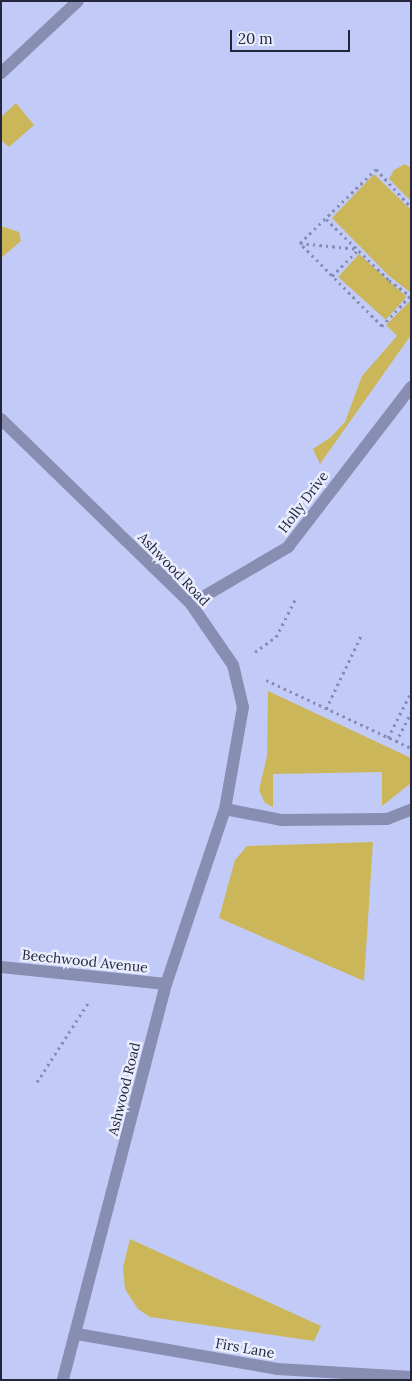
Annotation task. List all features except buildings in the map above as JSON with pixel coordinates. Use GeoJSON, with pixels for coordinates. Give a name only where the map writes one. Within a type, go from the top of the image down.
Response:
{"type":"FeatureCollection","features":[{"type":"Feature","properties":{"kind":"street"},"geometry":{"type":"LineString","coordinates":[[1,73],[78,1]]}},
{"type":"Feature","properties":{"kind":"street","name":"Holly Drive"},"geometry":{"type":"LineString","coordinates":[[191,604],[288,547],[411,387]]}},
{"type":"Feature","properties":{"kind":"street","name":"Ashwood Road"},"geometry":{"type":"LineString","coordinates":[[1,419],[191,604],[233,665],[243,707],[225,809],[166,984],[77,1334],[63,1380]]}},
{"type":"Feature","properties":{"kind":"street"},"geometry":{"type":"LineString","coordinates":[[225,809],[281,820],[386,818],[411,810]]}},
{"type":"Feature","properties":{"kind":"street","name":"Beechwood Avenue"},"geometry":{"type":"LineString","coordinates":[[1,967],[166,984]]}},
{"type":"Feature","properties":{"kind":"street","name":"Firs Lane"},"geometry":{"type":"LineString","coordinates":[[77,1334],[277,1369],[411,1377]]}},
{"type":"Feature","properties":{"kind":"path"},"geometry":{"type":"LineString","coordinates":[[300,243],[376,170],[411,207]]}},
{"type":"Feature","properties":{"kind":"path"},"geometry":{"type":"LineString","coordinates":[[300,243],[382,326],[410,296],[326,219]]}},
{"type":"Feature","properties":{"kind":"path"},"geometry":{"type":"LineString","coordinates":[[300,243],[359,249]]}},
{"type":"Feature","properties":{"kind":"path"},"geometry":{"type":"LineString","coordinates":[[332,276],[359,249]]}},
{"type":"Feature","properties":{"kind":"path"},"geometry":{"type":"LineString","coordinates":[[233,665],[276,637],[294,600]]}},
{"type":"Feature","properties":{"kind":"path"},"geometry":{"type":"LineString","coordinates":[[326,709],[362,634]]}},
{"type":"Feature","properties":{"kind":"path"},"geometry":{"type":"LineString","coordinates":[[233,665],[411,748]]}},
{"type":"Feature","properties":{"kind":"path"},"geometry":{"type":"LineString","coordinates":[[388,738],[411,692]]}},
{"type":"Feature","properties":{"kind":"path"},"geometry":{"type":"LineString","coordinates":[[396,742],[411,712]]}},
{"type":"Feature","properties":{"kind":"path"},"geometry":{"type":"LineString","coordinates":[[37,1082],[104,979]]}},
{"type":"Feature","properties":{"kind":"shaded area"},"geometry":{"type":"Polygon","coordinates":[[[16,103],[34,125],[9,147],[1,140],[1,117],[16,103]]]}},
{"type":"Feature","properties":{"kind":"shaded area"},"geometry":{"type":"Polygon","coordinates":[[[405,164],[411,168],[411,201],[389,179],[394,170],[405,164]]]}},
{"type":"Feature","properties":{"kind":"shaded area"},"geometry":{"type":"Polygon","coordinates":[[[374,174],[411,210],[411,293],[388,275],[332,218],[374,174]]]}},
{"type":"Feature","properties":{"kind":"shaded area"},"geometry":{"type":"Polygon","coordinates":[[[1,226],[19,232],[21,241],[1,258],[1,226]]]}},
{"type":"Feature","properties":{"kind":"shaded area"},"geometry":{"type":"Polygon","coordinates":[[[359,254],[407,297],[386,320],[338,277],[359,254]]]}},
{"type":"Feature","properties":{"kind":"shaded area"},"geometry":{"type":"Polygon","coordinates":[[[411,300],[411,335],[320,464],[313,449],[331,437],[345,422],[362,376],[397,336],[386,325],[411,300]]]}},
{"type":"Feature","properties":{"kind":"shaded area"},"geometry":{"type":"Polygon","coordinates":[[[268,691],[411,758],[411,783],[382,806],[382,772],[273,774],[273,807],[265,803],[259,790],[267,756],[268,691]]]}},
{"type":"Feature","properties":{"kind":"shaded area"},"geometry":{"type":"Polygon","coordinates":[[[373,842],[364,981],[219,918],[235,860],[247,846],[373,842]]]}},
{"type":"Feature","properties":{"kind":"shaded area"},"geometry":{"type":"Polygon","coordinates":[[[130,1239],[321,1326],[314,1341],[150,1317],[138,1309],[125,1289],[123,1267],[130,1239]]]}}]}
